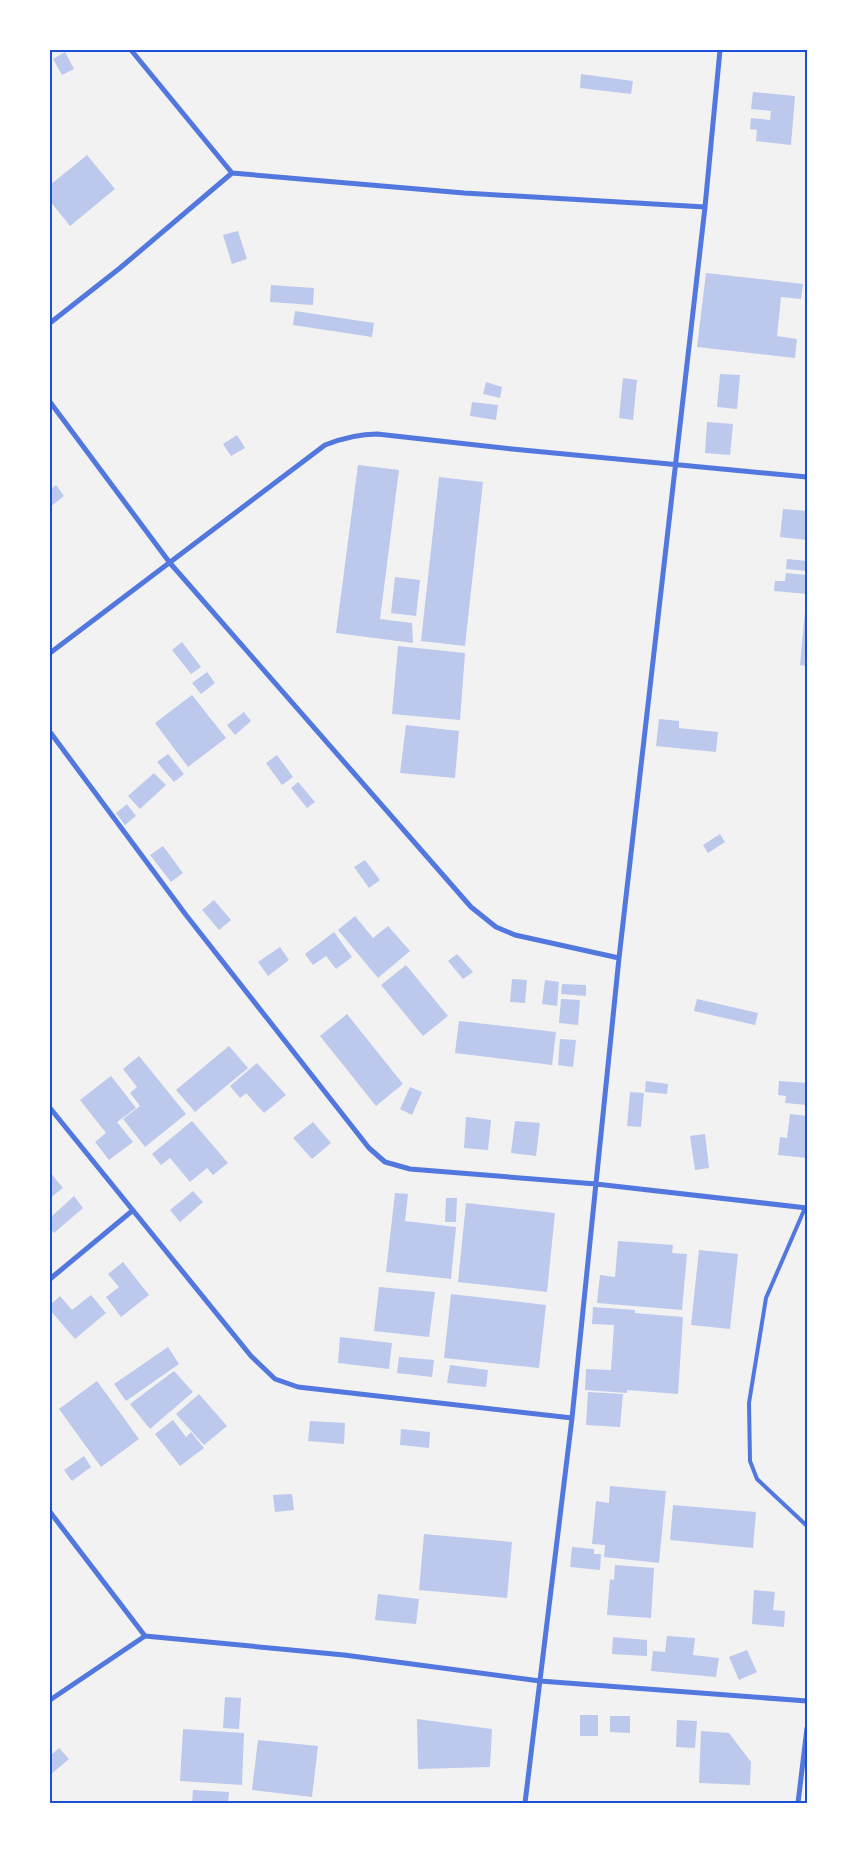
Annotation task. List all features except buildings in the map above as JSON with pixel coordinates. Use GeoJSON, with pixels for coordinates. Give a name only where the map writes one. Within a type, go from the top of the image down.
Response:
{"type":"FeatureCollection","features":[{"type":"Feature","properties":{"kind":"street"},"geometry":{"type":"LineString","coordinates":[[131,50],[232,173]]}},
{"type":"Feature","properties":{"kind":"street"},"geometry":{"type":"LineString","coordinates":[[525,1803],[572,1418],[619,958],[674,464],[705,207],[720,50]]}},
{"type":"Feature","properties":{"kind":"street"},"geometry":{"type":"LineString","coordinates":[[50,323],[120,268],[232,173],[464,193],[705,207]]}},
{"type":"Feature","properties":{"kind":"street"},"geometry":{"type":"LineString","coordinates":[[50,402],[170,563],[471,907],[496,927],[515,935],[619,958]]}},
{"type":"Feature","properties":{"kind":"street"},"geometry":{"type":"LineString","coordinates":[[50,653],[325,445],[358,434],[377,434],[807,477]]}},
{"type":"Feature","properties":{"kind":"street"},"geometry":{"type":"LineString","coordinates":[[50,732],[186,915],[369,1148],[385,1162],[410,1168],[596,1184],[806,1208]]}},
{"type":"Feature","properties":{"kind":"street"},"geometry":{"type":"LineString","coordinates":[[50,1108],[251,1356],[264,1370],[284,1383],[298,1387],[414,1402],[572,1418]]}},
{"type":"Feature","properties":{"kind":"street"},"geometry":{"type":"LineString","coordinates":[[50,1280],[132,1211]]}},
{"type":"Feature","properties":{"kind":"street"},"geometry":{"type":"LineString","coordinates":[[50,1512],[145,1636]]}},
{"type":"Feature","properties":{"kind":"street"},"geometry":{"type":"LineString","coordinates":[[50,1700],[145,1636],[344,1655],[540,1681],[807,1700]]}},
{"type":"Feature","properties":{"kind":"street"},"geometry":{"type":"LineString","coordinates":[[798,1803],[807,1728]]}},
{"type":"Feature","properties":{"kind":"lane"},"geometry":{"type":"LineString","coordinates":[[806,1208],[766,1298],[749,1403],[750,1461],[757,1479],[807,1526]]}}]}
